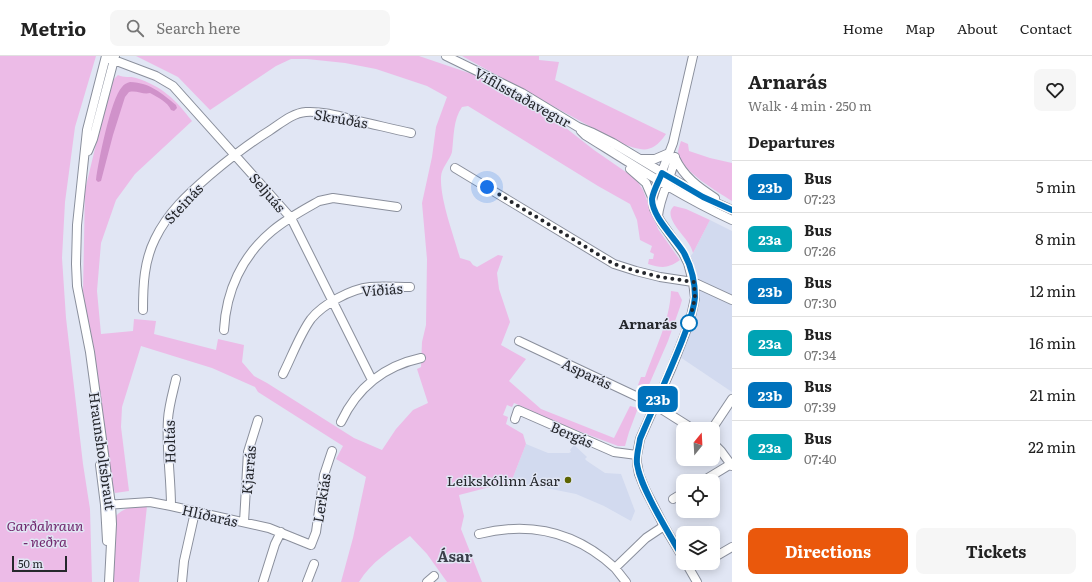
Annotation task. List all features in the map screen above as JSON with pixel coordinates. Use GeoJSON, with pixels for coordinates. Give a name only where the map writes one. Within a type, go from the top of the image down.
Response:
{"type":"FeatureCollection","features":[{"type":"Feature","properties":{"kind":"street","name":"Seljuás"},"geometry":{"type":"LineString","coordinates":[[106,56],[115,58],[156,76],[173,86],[291,218],[372,380]]}},
{"type":"Feature","properties":{"kind":"street","name":"Hraunsholtsbraut"},"geometry":{"type":"LineString","coordinates":[[106,56],[87,130],[85,160],[80,190],[76,246],[77,286],[83,321],[84,353],[108,505],[106,532],[108,582]]}},
{"type":"Feature","properties":{"kind":"street","name":"Vífilsstaðavegur"},"geometry":{"type":"LineString","coordinates":[[446,56],[522,93],[578,127],[606,140],[703,197],[732,210]]}},
{"type":"Feature","properties":{"kind":"street"},"geometry":{"type":"LineString","coordinates":[[658,216],[663,184],[672,156],[673,143],[693,56]]}},
{"type":"Feature","properties":{"kind":"street","name":"Hraunsholtsbraut"},"geometry":{"type":"LineString","coordinates":[[85,160],[93,139],[115,58]]}},
{"type":"Feature","properties":{"kind":"street","name":"Skrúðás"},"geometry":{"type":"LineString","coordinates":[[235,154],[288,118],[306,112],[319,112],[335,115],[410,133]]}},
{"type":"Feature","properties":{"kind":"street","name":"Vífilsstaðavegur"},"geometry":{"type":"LineString","coordinates":[[578,127],[585,135],[663,184],[732,220]]}},
{"type":"Feature","properties":{"kind":"street","name":"Steinás"},"geometry":{"type":"LineString","coordinates":[[143,310],[143,287],[147,261],[154,240],[162,226],[176,207],[190,193],[235,154]]}},
{"type":"Feature","properties":{"kind":"street"},"geometry":{"type":"LineString","coordinates":[[616,154],[622,163],[633,170],[646,183],[652,197],[654,209],[665,229],[683,253],[691,270],[694,282],[695,298],[690,321],[640,439],[637,455],[639,474],[664,526],[676,546]]}},
{"type":"Feature","properties":{"kind":"street"},"geometry":{"type":"LineString","coordinates":[[635,157],[642,159],[655,159],[672,156]]}},
{"type":"Feature","properties":{"kind":"street"},"geometry":{"type":"LineString","coordinates":[[672,156],[691,181],[732,210]]}},
{"type":"Feature","properties":{"kind":"street"},"geometry":{"type":"LineString","coordinates":[[455,168],[614,264],[660,277],[694,282],[732,300]]}},
{"type":"Feature","properties":{"kind":"street"},"geometry":{"type":"LineString","coordinates":[[652,197],[663,184]]}},
{"type":"Feature","properties":{"kind":"street"},"geometry":{"type":"LineString","coordinates":[[224,330],[226,307],[229,296],[242,265],[264,238],[272,231],[319,201],[326,199],[333,198],[397,207]]}},
{"type":"Feature","properties":{"kind":"street","name":"Víðiás"},"geometry":{"type":"LineString","coordinates":[[283,374],[310,321],[318,312],[333,302],[359,289],[369,287],[410,287]]}},
{"type":"Feature","properties":{"kind":"street","name":"Asparás"},"geometry":{"type":"LineString","coordinates":[[519,341],[655,405],[682,422]]}},
{"type":"Feature","properties":{"kind":"street"},"geometry":{"type":"LineString","coordinates":[[341,422],[357,395],[372,380],[395,366],[421,358]]}},
{"type":"Feature","properties":{"kind":"street","name":"Holtás"},"geometry":{"type":"LineString","coordinates":[[171,506],[171,482],[167,436],[168,418],[176,379]]}},
{"type":"Feature","properties":{"kind":"street"},"geometry":{"type":"LineString","coordinates":[[717,422],[732,399]]}},
{"type":"Feature","properties":{"kind":"street","name":"Bergás"},"geometry":{"type":"LineString","coordinates":[[515,419],[518,410],[614,452],[637,455]]}},
{"type":"Feature","properties":{"kind":"street","name":"Kjarrás"},"geometry":{"type":"LineString","coordinates":[[244,522],[248,452],[258,420]]}},
{"type":"Feature","properties":{"kind":"street"},"geometry":{"type":"LineString","coordinates":[[716,474],[732,465],[720,450]]}},
{"type":"Feature","properties":{"kind":"street","name":"Lerkiás"},"geometry":{"type":"LineString","coordinates":[[312,545],[316,532],[324,475],[332,451]]}},
{"type":"Feature","properties":{"kind":"street","name":"Hlíðarás"},"geometry":{"type":"LineString","coordinates":[[108,505],[150,502],[171,506],[269,528],[312,545]]}},
{"type":"Feature","properties":{"kind":"street"},"geometry":{"type":"LineString","coordinates":[[182,582],[184,562],[195,512]]}},
{"type":"Feature","properties":{"kind":"street"},"geometry":{"type":"LineString","coordinates":[[615,568],[646,538],[664,526]]}},
{"type":"Feature","properties":{"kind":"street"},"geometry":{"type":"LineString","coordinates":[[479,534],[516,528],[554,533],[577,541],[588,547],[615,568],[626,582]]}},
{"type":"Feature","properties":{"kind":"street"},"geometry":{"type":"LineString","coordinates":[[263,582],[275,544],[281,532]]}},
{"type":"Feature","properties":{"kind":"street"},"geometry":{"type":"LineString","coordinates":[[720,554],[732,546]]}},
{"type":"Feature","properties":{"kind":"street"},"geometry":{"type":"LineString","coordinates":[[307,582],[314,564]]}},
{"type":"Feature","properties":{"kind":"street"},"geometry":{"type":"LineString","coordinates":[[690,570],[698,582]]}},
{"type":"Feature","properties":{"kind":"street"},"geometry":{"type":"LineString","coordinates":[[426,582],[434,576]]}},
{"type":"Feature","properties":{"kind":"shaded area"},"geometry":{"type":"Polygon","coordinates":[[[130,82],[144,84],[155,89],[176,105],[177,108],[174,111],[171,110],[165,102],[150,93],[129,92],[125,97],[113,135],[101,181],[98,182],[96,180],[99,160],[109,117],[118,93],[125,84],[130,82]]]}},
{"type":"Feature","properties":{"kind":"shaded area"},"geometry":{"type":"Polygon","coordinates":[[[710,220],[732,231],[732,392],[680,357],[693,298],[686,262],[693,253],[710,220]]]}},
{"type":"Feature","properties":{"kind":"shaded area","name":"Leikskólinn Ásar"},"geometry":{"type":"Polygon","coordinates":[[[526,444],[548,453],[569,453],[574,445],[587,457],[585,459],[587,461],[605,473],[621,474],[635,511],[631,521],[604,506],[576,494],[536,486],[510,485],[526,444]]]}},
{"type":"Feature","properties":{"kind":"green space","name":"Garðahraun - neðra"},"geometry":{"type":"Polygon","coordinates":[[[0,56],[96,56],[75,127],[65,202],[62,258],[66,318],[83,464],[90,509],[92,582],[0,582],[0,56]]]}},
{"type":"Feature","properties":{"kind":"green space"},"geometry":{"type":"Polygon","coordinates":[[[136,56],[419,56],[472,74],[514,95],[557,121],[594,150],[636,179],[643,190],[658,229],[680,260],[671,265],[661,267],[648,264],[649,259],[653,259],[654,254],[650,252],[652,246],[640,240],[637,220],[630,204],[468,106],[462,107],[457,117],[454,128],[452,152],[441,174],[441,186],[448,218],[460,258],[470,261],[477,267],[498,255],[503,256],[497,273],[499,289],[510,322],[501,345],[526,359],[509,381],[541,409],[614,438],[630,406],[638,408],[625,446],[618,446],[531,413],[530,410],[514,403],[512,407],[507,405],[503,415],[508,417],[506,424],[523,434],[526,444],[510,485],[490,487],[459,495],[464,516],[461,529],[482,582],[447,582],[427,554],[410,536],[376,562],[359,582],[341,582],[353,538],[366,477],[336,459],[343,446],[258,392],[255,387],[212,368],[141,346],[122,407],[121,427],[129,491],[115,493],[112,483],[90,345],[83,292],[85,190],[111,82],[118,75],[145,81],[161,90],[174,100],[192,121],[135,174],[116,200],[101,243],[97,291],[101,334],[133,331],[134,319],[156,321],[154,334],[216,350],[218,339],[244,345],[242,362],[254,376],[354,438],[382,450],[396,429],[413,410],[428,403],[417,369],[421,367],[422,342],[426,325],[427,259],[422,203],[432,157],[436,127],[447,97],[427,86],[376,69],[345,63],[291,59],[276,66],[210,110],[178,77],[136,56]]]}},
{"type":"Feature","properties":{"kind":"green space"},"geometry":{"type":"Polygon","coordinates":[[[462,56],[539,56],[539,60],[559,62],[555,80],[666,134],[655,146],[645,149],[634,148],[620,143],[462,56]]]}},
{"type":"Feature","properties":{"kind":"green space"},"geometry":{"type":"Polygon","coordinates":[[[681,141],[688,144],[689,151],[732,163],[732,201],[710,187],[686,167],[678,153],[681,141]]]}},
{"type":"Feature","properties":{"kind":"green space"},"geometry":{"type":"Polygon","coordinates":[[[674,206],[686,209],[710,220],[693,253],[691,247],[672,220],[671,210],[674,206]]]}},
{"type":"Feature","properties":{"kind":"green space"},"geometry":{"type":"Polygon","coordinates":[[[671,291],[678,292],[682,300],[680,307],[668,341],[648,387],[638,385],[641,377],[645,377],[665,324],[671,291]]]}},
{"type":"Feature","properties":{"kind":"green space"},"geometry":{"type":"Polygon","coordinates":[[[147,506],[139,582],[111,582],[115,517],[126,509],[147,506]]]}},
{"type":"Feature","properties":{"kind":"bus line","name":"23b"},"geometry":{"type":"LineString","coordinates":[[676,546],[645,489],[639,474],[637,455],[640,439],[672,367],[690,321],[695,298],[694,282],[691,270],[683,253],[665,229],[654,209],[652,197],[662,173],[718,205],[732,210]]}},
{"type":"Feature","properties":{"kind":"place","name":"Arnarás"},"geometry":{"type":"Point","coordinates":[689,323]}},
{"type":"Feature","properties":{"kind":"place","name":"Leikskólinn Ásar"},"geometry":{"type":"Point","coordinates":[568,480]}},
{"type":"Feature","properties":{"kind":"district","name":"Ásar"},"geometry":{"type":"Point","coordinates":[455,555]}},
{"type":"Feature","properties":{"kind":"route"},"geometry":{"type":"LineString","coordinates":[[487,187],[614,264],[660,277],[694,282],[695,298],[689,323]]}}]}
